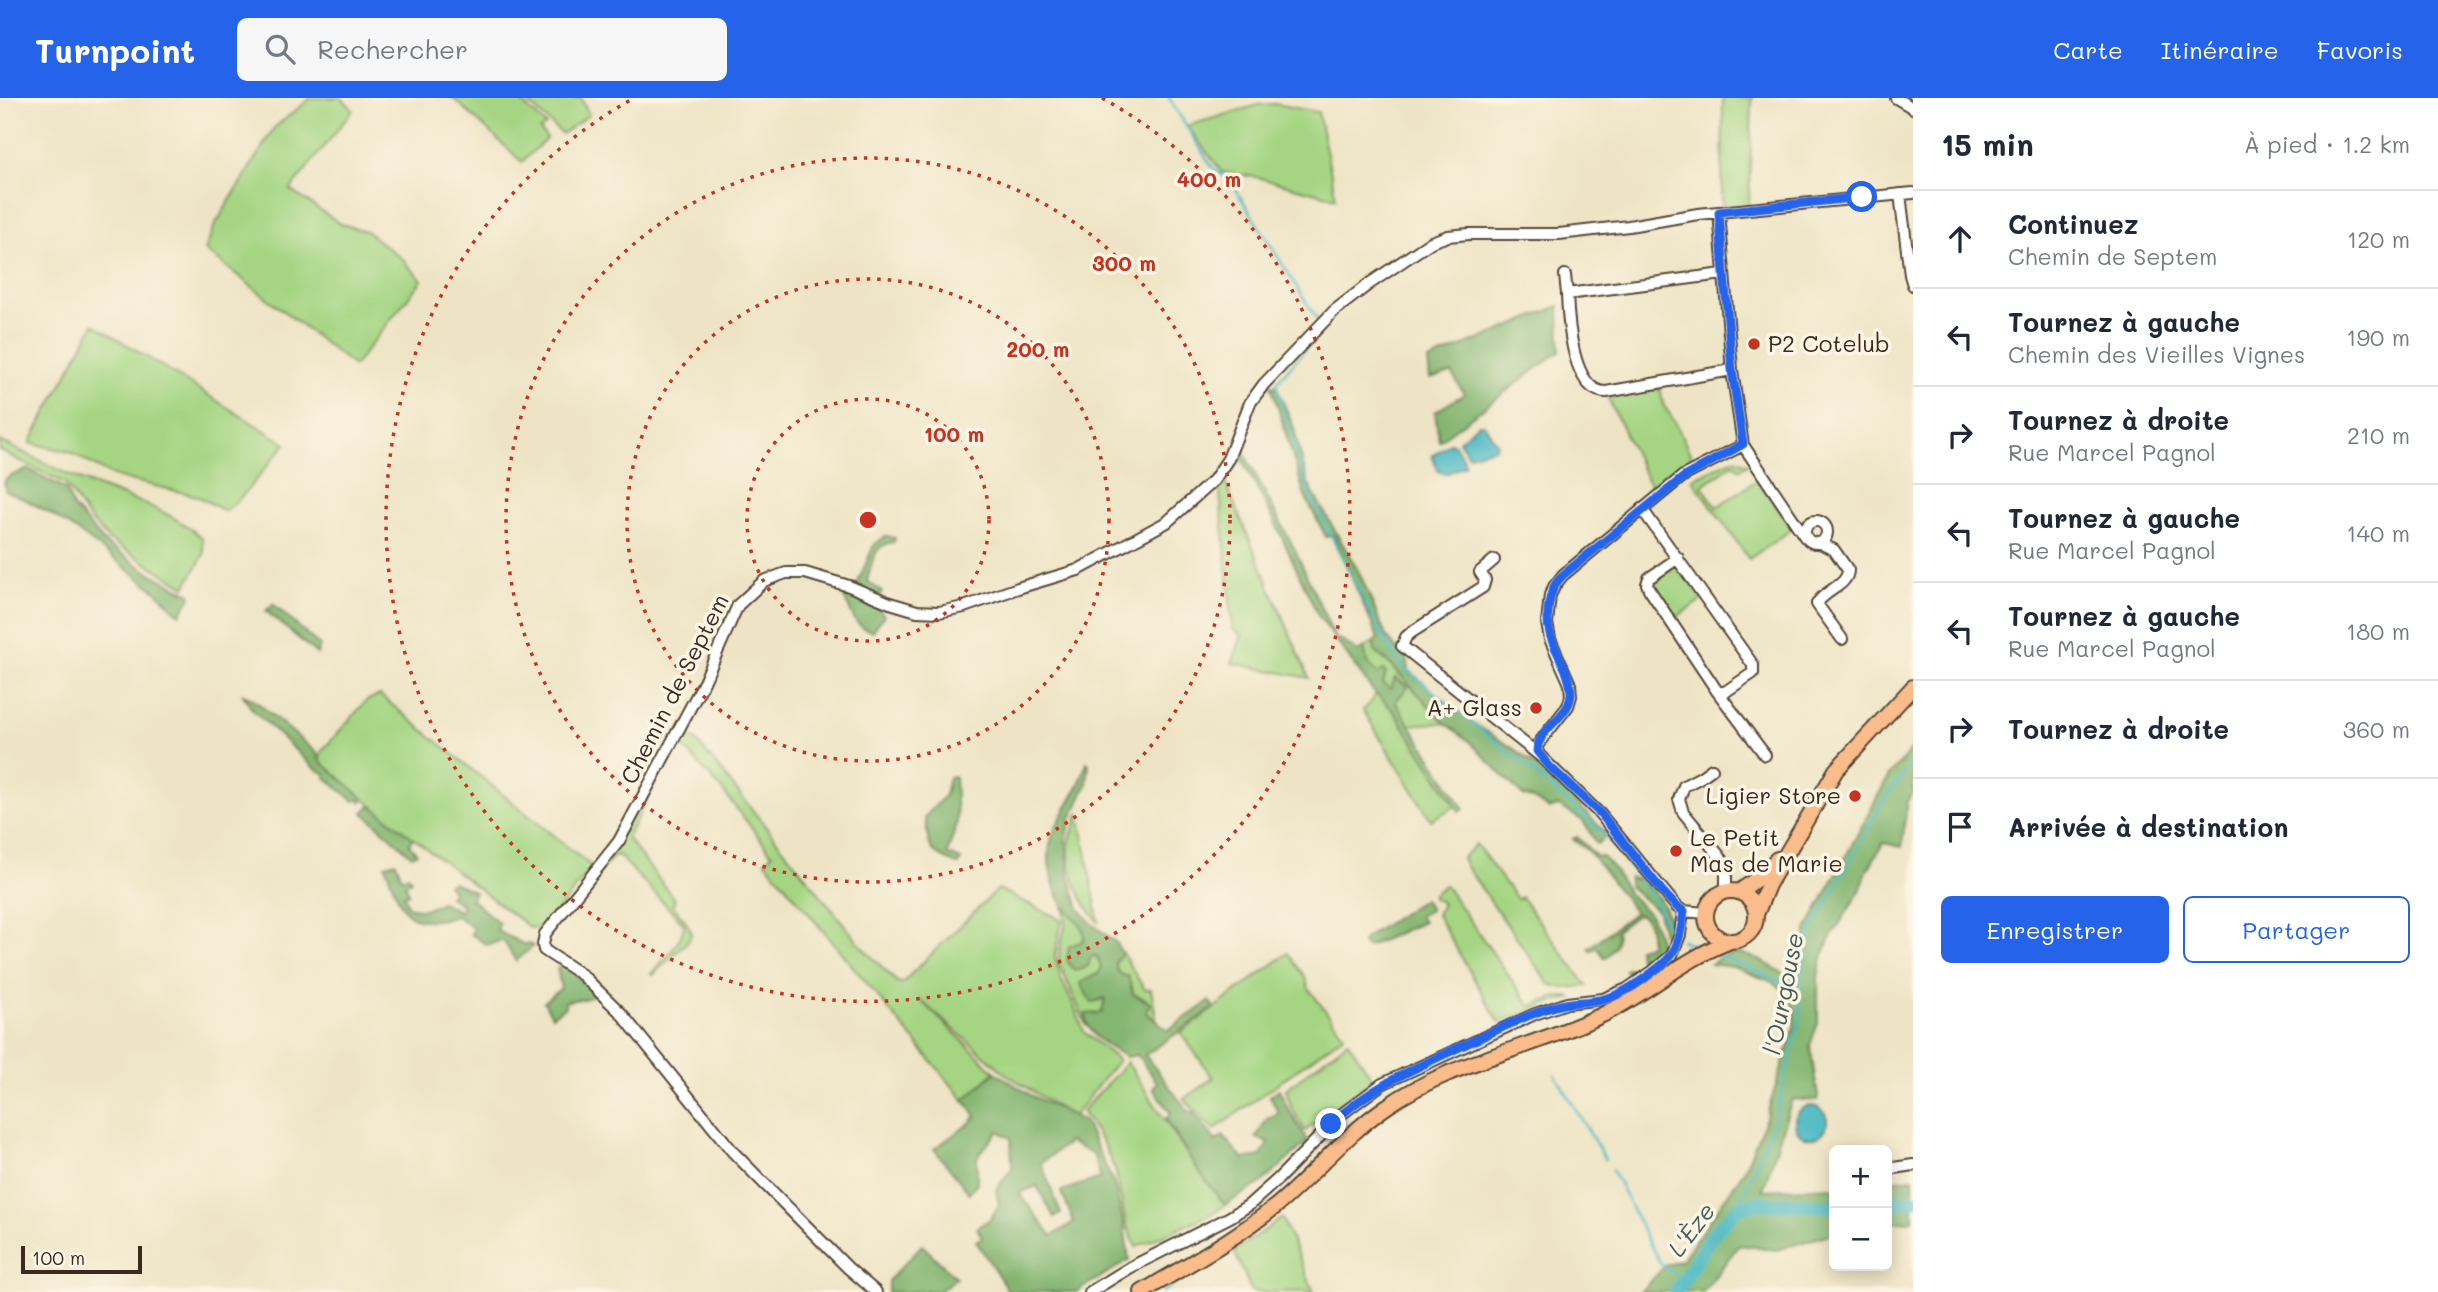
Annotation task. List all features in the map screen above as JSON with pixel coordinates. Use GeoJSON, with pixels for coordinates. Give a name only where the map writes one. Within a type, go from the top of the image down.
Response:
{"type":"FeatureCollection","features":[{"type":"Feature","properties":{"kind":"main road"},"geometry":{"type":"LineString","coordinates":[[1707,920],[1713,934],[1728,942],[1736,942],[1750,934],[1754,928],[1756,912],[1768,886],[1836,770],[1913,687]]}},
{"type":"Feature","properties":{"kind":"main road"},"geometry":{"type":"LineString","coordinates":[[1671,973],[1696,949],[1707,920],[1710,901],[1758,878],[1795,840]]}},
{"type":"Feature","properties":{"kind":"main road"},"geometry":{"type":"LineString","coordinates":[[1732,892],[1751,900],[1756,912]]}},
{"type":"Feature","properties":{"kind":"main road"},"geometry":{"type":"LineString","coordinates":[[1142,1292],[1253,1224],[1277,1205],[1350,1135],[1409,1092],[1462,1068],[1589,1021],[1728,942]]}},
{"type":"Feature","properties":{"kind":"street"},"geometry":{"type":"LineString","coordinates":[[1896,98],[1913,108]]}},
{"type":"Feature","properties":{"kind":"street","name":"Chemin de Septem"},"geometry":{"type":"LineString","coordinates":[[876,1292],[848,1268],[733,1152],[621,1013],[582,975],[544,950],[545,934],[619,841],[704,682],[738,605],[764,581],[786,573],[805,573],[917,611],[939,612],[964,607],[1078,570],[1167,522],[1205,489],[1222,470],[1250,403],[1264,384],[1334,312],[1369,284],[1431,242],[1448,236],[1559,234],[1719,212],[1913,193]]}},
{"type":"Feature","properties":{"kind":"street"},"geometry":{"type":"LineString","coordinates":[[1900,194],[1913,285]]}},
{"type":"Feature","properties":{"kind":"street"},"geometry":{"type":"LineString","coordinates":[[1719,212],[1732,370],[1743,444],[1805,537],[1813,543],[1820,543],[1834,550],[1848,570],[1846,579],[1820,598],[1817,604],[1842,639]]}},
{"type":"Feature","properties":{"kind":"street"},"geometry":{"type":"LineString","coordinates":[[1567,294],[1723,274]]}},
{"type":"Feature","properties":{"kind":"street"},"geometry":{"type":"LineString","coordinates":[[1565,275],[1571,346],[1589,384],[1597,391],[1606,392],[1732,370]]}},
{"type":"Feature","properties":{"kind":"street"},"geometry":{"type":"LineString","coordinates":[[1539,755],[1536,749],[1538,743],[1568,706],[1571,696],[1568,679],[1549,635],[1548,611],[1552,591],[1563,575],[1642,509],[1684,477],[1743,444]]}},
{"type":"Feature","properties":{"kind":"street"},"geometry":{"type":"LineString","coordinates":[[1642,509],[1754,667],[1753,673],[1725,692],[1718,692]]}},
{"type":"Feature","properties":{"kind":"street"},"geometry":{"type":"LineString","coordinates":[[1805,537],[1805,529],[1810,523],[1820,522],[1826,527],[1827,534],[1820,543]]}},
{"type":"Feature","properties":{"kind":"street"},"geometry":{"type":"LineString","coordinates":[[1678,558],[1649,578],[1647,584],[1718,692],[1765,755]]}},
{"type":"Feature","properties":{"kind":"street"},"geometry":{"type":"LineString","coordinates":[[1493,560],[1480,572],[1485,580],[1483,587],[1406,637],[1402,646],[1539,755],[1601,814],[1677,907],[1707,920]]}},
{"type":"Feature","properties":{"kind":"street"},"geometry":{"type":"LineString","coordinates":[[1712,769],[1684,786],[1680,802],[1685,815],[1726,864],[1732,892]]}},
{"type":"Feature","properties":{"kind":"street"},"geometry":{"type":"LineString","coordinates":[[1090,1292],[1249,1205],[1343,1113],[1382,1084],[1535,1014],[1567,1003],[1603,999],[1626,989],[1672,955],[1679,940],[1684,911]]}},
{"type":"Feature","properties":{"kind":"street"},"geometry":{"type":"LineString","coordinates":[[1892,1168],[1913,1165]]}},
{"type":"Feature","properties":{"kind":"green space"},"geometry":{"type":"Polygon","coordinates":[[[311,98],[342,98],[353,110],[290,190],[341,224],[366,231],[400,257],[422,280],[354,366],[205,250],[215,225],[274,128],[311,98]]]}},
{"type":"Feature","properties":{"kind":"green space"},"geometry":{"type":"Polygon","coordinates":[[[453,98],[517,98],[546,125],[540,130],[547,138],[522,162],[453,98]]]}},
{"type":"Feature","properties":{"kind":"green space"},"geometry":{"type":"Polygon","coordinates":[[[523,98],[581,98],[589,115],[562,134],[523,98]]]}},
{"type":"Feature","properties":{"kind":"green space"},"geometry":{"type":"Polygon","coordinates":[[[1723,98],[1752,98],[1749,206],[1722,206],[1723,98]]]}},
{"type":"Feature","properties":{"kind":"green space"},"geometry":{"type":"Polygon","coordinates":[[[1275,104],[1318,112],[1336,198],[1256,177],[1222,172],[1187,126],[1258,105],[1275,104]]]}},
{"type":"Feature","properties":{"kind":"green space"},"geometry":{"type":"Polygon","coordinates":[[[1559,306],[1560,351],[1439,441],[1435,412],[1464,394],[1452,373],[1430,379],[1428,361],[1559,306]]]}},
{"type":"Feature","properties":{"kind":"green space"},"geometry":{"type":"Polygon","coordinates":[[[94,324],[286,444],[242,496],[225,511],[197,496],[113,476],[70,452],[30,443],[94,324]]]}},
{"type":"Feature","properties":{"kind":"green space"},"geometry":{"type":"Polygon","coordinates":[[[1271,385],[1277,388],[1293,425],[1308,484],[1360,574],[1386,636],[1406,655],[1408,670],[1454,709],[1521,754],[1560,787],[1608,835],[1597,844],[1583,821],[1559,806],[1549,809],[1523,796],[1469,741],[1443,721],[1375,651],[1374,642],[1378,638],[1333,535],[1326,537],[1305,496],[1271,385]]]}},
{"type":"Feature","properties":{"kind":"green space"},"geometry":{"type":"Polygon","coordinates":[[[1660,388],[1664,406],[1675,422],[1694,462],[1655,488],[1647,480],[1608,398],[1660,388]]]}},
{"type":"Feature","properties":{"kind":"green space"},"geometry":{"type":"Polygon","coordinates":[[[0,441],[77,478],[158,510],[202,538],[204,554],[185,587],[108,539],[87,516],[65,483],[0,451],[0,441]]]}},
{"type":"Feature","properties":{"kind":"green space"},"geometry":{"type":"Polygon","coordinates":[[[1242,449],[1295,550],[1336,640],[1318,615],[1274,520],[1239,454],[1242,449]]]}},
{"type":"Feature","properties":{"kind":"green space"},"geometry":{"type":"Polygon","coordinates":[[[1734,459],[1748,464],[1740,469],[1733,464],[1702,486],[1717,507],[1757,480],[1792,529],[1749,559],[1692,479],[1734,459]]]}},
{"type":"Feature","properties":{"kind":"green space"},"geometry":{"type":"Polygon","coordinates":[[[28,469],[66,489],[73,507],[104,542],[148,572],[190,594],[191,597],[180,614],[156,591],[82,535],[26,500],[6,491],[4,481],[28,469]]]}},
{"type":"Feature","properties":{"kind":"green space"},"geometry":{"type":"Polygon","coordinates":[[[1224,480],[1309,678],[1232,663],[1242,635],[1233,630],[1219,483],[1224,480]]]}},
{"type":"Feature","properties":{"kind":"green space"},"geometry":{"type":"Polygon","coordinates":[[[886,536],[895,538],[894,542],[878,550],[867,581],[882,592],[870,600],[884,615],[873,631],[867,630],[857,623],[844,597],[858,582],[874,545],[886,536]]]}},
{"type":"Feature","properties":{"kind":"green space"},"geometry":{"type":"Polygon","coordinates":[[[1674,566],[1678,566],[1703,599],[1674,619],[1653,588],[1653,583],[1674,566]]]}},
{"type":"Feature","properties":{"kind":"green space"},"geometry":{"type":"Polygon","coordinates":[[[273,604],[320,646],[317,654],[266,611],[273,604]]]}},
{"type":"Feature","properties":{"kind":"green space"},"geometry":{"type":"Polygon","coordinates":[[[1340,639],[1358,652],[1364,648],[1367,662],[1378,674],[1383,670],[1386,673],[1383,683],[1391,689],[1395,678],[1408,687],[1395,702],[1464,809],[1459,811],[1393,710],[1373,691],[1336,640],[1340,639]]]}},
{"type":"Feature","properties":{"kind":"green space"},"geometry":{"type":"Polygon","coordinates":[[[1374,642],[1375,651],[1448,724],[1409,725],[1395,702],[1407,686],[1396,678],[1392,689],[1383,684],[1367,662],[1364,648],[1374,642]]]}},
{"type":"Feature","properties":{"kind":"green space"},"geometry":{"type":"Polygon","coordinates":[[[1376,693],[1393,710],[1456,806],[1431,820],[1363,710],[1376,693]]]}},
{"type":"Feature","properties":{"kind":"green space"},"geometry":{"type":"Polygon","coordinates":[[[243,695],[253,699],[316,752],[320,761],[364,799],[361,802],[358,799],[354,801],[325,777],[326,774],[314,768],[252,709],[243,695]]]}},
{"type":"Feature","properties":{"kind":"green space"},"geometry":{"type":"Polygon","coordinates":[[[380,695],[592,867],[543,930],[529,927],[378,811],[320,761],[321,752],[367,700],[380,695]]]}},
{"type":"Feature","properties":{"kind":"green space"},"geometry":{"type":"Polygon","coordinates":[[[682,731],[695,740],[713,761],[863,948],[897,982],[902,983],[998,889],[1062,920],[1055,956],[1061,979],[1084,1032],[1118,1060],[1073,1117],[1006,1074],[920,1000],[995,1072],[964,1100],[765,861],[772,854],[719,786],[683,747],[674,749],[670,754],[627,838],[675,900],[672,905],[692,933],[688,941],[651,974],[680,938],[684,924],[618,855],[596,876],[682,731]]]}},
{"type":"Feature","properties":{"kind":"green space"},"geometry":{"type":"Polygon","coordinates":[[[1913,748],[1913,793],[1907,801],[1902,847],[1883,843],[1867,871],[1860,891],[1828,942],[1821,962],[1818,977],[1818,1023],[1810,1045],[1817,1101],[1792,1099],[1763,1190],[1829,1187],[1829,1234],[1776,1250],[1739,1245],[1703,1292],[1640,1292],[1665,1266],[1682,1260],[1743,1172],[1763,1126],[1794,1029],[1791,1000],[1783,989],[1733,967],[1711,964],[1722,957],[1743,954],[1794,978],[1808,927],[1888,777],[1913,748]]]}},
{"type":"Feature","properties":{"kind":"green space"},"geometry":{"type":"Polygon","coordinates":[[[1087,762],[1087,784],[1071,818],[1066,841],[1069,876],[1079,908],[1091,923],[1115,942],[1122,953],[1115,963],[1120,974],[1128,976],[1133,994],[1150,1003],[1146,1013],[1168,1030],[1210,1001],[1214,1008],[1145,1055],[1188,1111],[1194,1113],[1216,1141],[1223,1136],[1243,1159],[1261,1156],[1268,1143],[1256,1137],[1268,1118],[1279,1114],[1270,1096],[1279,1089],[1308,1141],[1264,1181],[1225,1205],[1197,1169],[1166,1119],[1171,1113],[1153,1089],[1157,1082],[1137,1055],[1126,1057],[1100,1040],[1090,1029],[1085,1014],[1102,1013],[1105,998],[1092,1003],[1080,983],[1099,973],[1101,968],[1097,956],[1091,957],[1088,966],[1081,970],[1073,969],[1067,960],[1069,946],[1084,941],[1084,935],[1080,925],[1057,895],[1050,870],[1049,849],[1053,833],[1075,793],[1087,762]]]}},
{"type":"Feature","properties":{"kind":"green space"},"geometry":{"type":"Polygon","coordinates":[[[955,776],[957,823],[947,854],[961,860],[959,865],[940,856],[929,844],[925,817],[945,795],[949,777],[955,776]]]}},
{"type":"Feature","properties":{"kind":"green space"},"geometry":{"type":"Polygon","coordinates":[[[371,805],[413,838],[409,844],[417,853],[412,856],[363,812],[371,805]]]}},
{"type":"Feature","properties":{"kind":"green space"},"geometry":{"type":"Polygon","coordinates":[[[1079,813],[1099,923],[1082,897],[1070,867],[1070,842],[1079,813]]]}},
{"type":"Feature","properties":{"kind":"green space"},"geometry":{"type":"Polygon","coordinates":[[[1577,837],[1596,856],[1603,857],[1614,869],[1627,892],[1651,916],[1663,952],[1654,964],[1631,978],[1625,970],[1629,968],[1634,971],[1650,962],[1648,956],[1639,959],[1638,948],[1650,945],[1648,923],[1638,914],[1616,931],[1615,946],[1605,958],[1597,947],[1591,951],[1589,948],[1635,912],[1591,854],[1573,839],[1577,837]]]}},
{"type":"Feature","properties":{"kind":"green space"},"geometry":{"type":"Polygon","coordinates":[[[1476,844],[1518,900],[1521,897],[1587,986],[1564,988],[1549,984],[1465,865],[1462,858],[1476,844]]]}},
{"type":"Feature","properties":{"kind":"green space"},"geometry":{"type":"Polygon","coordinates":[[[396,862],[402,878],[408,875],[411,880],[405,884],[409,893],[404,895],[408,907],[425,909],[441,902],[459,911],[463,906],[449,896],[454,892],[448,885],[453,882],[475,892],[471,899],[499,923],[497,931],[525,945],[528,943],[533,946],[516,961],[503,940],[487,945],[471,934],[473,928],[457,916],[439,920],[414,918],[401,904],[385,865],[396,862]]]}},
{"type":"Feature","properties":{"kind":"green space"},"geometry":{"type":"Polygon","coordinates":[[[1629,877],[1648,886],[1660,899],[1674,935],[1666,947],[1658,912],[1628,885],[1629,877]]]}},
{"type":"Feature","properties":{"kind":"green space"},"geometry":{"type":"Polygon","coordinates":[[[1445,885],[1530,1006],[1556,997],[1573,998],[1550,1003],[1499,1022],[1437,915],[1442,903],[1433,898],[1433,894],[1445,885]]]}},
{"type":"Feature","properties":{"kind":"green space"},"geometry":{"type":"Polygon","coordinates":[[[1424,899],[1430,910],[1419,916],[1423,922],[1367,947],[1362,943],[1364,939],[1424,899]]]}},
{"type":"Feature","properties":{"kind":"green space"},"geometry":{"type":"Polygon","coordinates":[[[1063,906],[1078,921],[1084,932],[1080,944],[1067,960],[1073,969],[1081,970],[1091,957],[1097,956],[1101,968],[1099,973],[1105,997],[1102,1013],[1086,1023],[1087,1027],[1059,963],[1065,928],[1063,906]]]}},
{"type":"Feature","properties":{"kind":"green space"},"geometry":{"type":"Polygon","coordinates":[[[1122,953],[1145,990],[1151,989],[1156,1018],[1160,1024],[1146,1012],[1146,999],[1133,994],[1132,985],[1118,971],[1115,963],[1122,953]]]}},
{"type":"Feature","properties":{"kind":"green space"},"geometry":{"type":"Polygon","coordinates":[[[1288,953],[1305,977],[1309,989],[1344,1035],[1214,1130],[1184,1099],[1213,1078],[1181,1033],[1288,953]]]}},
{"type":"Feature","properties":{"kind":"green space"},"geometry":{"type":"Polygon","coordinates":[[[562,964],[598,993],[588,998],[565,1002],[565,1007],[552,1016],[544,1002],[561,988],[557,968],[562,964]]]}},
{"type":"Feature","properties":{"kind":"green space"},"geometry":{"type":"Polygon","coordinates":[[[1348,1041],[1373,1079],[1305,1131],[1291,1107],[1286,1089],[1348,1041]]]}},
{"type":"Feature","properties":{"kind":"green space"},"geometry":{"type":"Polygon","coordinates":[[[1127,1062],[1197,1169],[1225,1205],[1214,1213],[1136,1247],[1126,1224],[1116,1172],[1104,1145],[1082,1111],[1127,1062]]]}},
{"type":"Feature","properties":{"kind":"green space"},"geometry":{"type":"Polygon","coordinates":[[[995,1072],[1032,1096],[1084,1121],[1114,1184],[1129,1260],[1076,1292],[1009,1292],[976,1241],[982,1237],[977,1228],[990,1219],[999,1205],[996,1190],[1012,1168],[1011,1138],[998,1131],[977,1157],[977,1183],[969,1193],[934,1149],[976,1116],[964,1100],[995,1072]],[[1069,1142],[1041,1163],[1061,1214],[1054,1217],[1037,1186],[1019,1193],[1052,1236],[1074,1222],[1061,1191],[1101,1178],[1093,1154],[1069,1142]]]}},
{"type":"Feature","properties":{"kind":"green space"},"geometry":{"type":"Polygon","coordinates":[[[1913,1178],[1913,1220],[1892,1222],[1892,1180],[1913,1178]]]}},
{"type":"Feature","properties":{"kind":"green space"},"geometry":{"type":"Polygon","coordinates":[[[1282,1218],[1314,1292],[1252,1292],[1234,1251],[1282,1218]]]}},
{"type":"Feature","properties":{"kind":"green space"},"geometry":{"type":"Polygon","coordinates":[[[922,1245],[956,1278],[938,1292],[888,1292],[888,1281],[922,1245]]]}},
{"type":"Feature","properties":{"kind":"water"},"geometry":{"type":"Polygon","coordinates":[[[1478,424],[1484,424],[1497,444],[1495,448],[1468,455],[1459,441],[1478,424]]]}},
{"type":"Feature","properties":{"kind":"water"},"geometry":{"type":"Polygon","coordinates":[[[1450,443],[1454,444],[1465,465],[1446,474],[1438,471],[1432,456],[1450,443]]]}},
{"type":"Feature","properties":{"kind":"water"},"geometry":{"type":"Polygon","coordinates":[[[1811,1106],[1822,1111],[1827,1122],[1822,1133],[1811,1138],[1800,1133],[1795,1122],[1800,1111],[1811,1106]]]}},
{"type":"Feature","properties":{"kind":"waterway"},"geometry":{"type":"LineString","coordinates":[[1169,98],[1212,167],[1231,182],[1318,321]]}},
{"type":"Feature","properties":{"kind":"waterway"},"geometry":{"type":"LineString","coordinates":[[1321,331],[1276,383],[1306,486],[1380,632],[1403,667],[1531,770],[1601,831],[1653,898],[1671,935],[1675,937]]}},
{"type":"Feature","properties":{"kind":"waterway","name":"l'Ourgouse"},"geometry":{"type":"LineString","coordinates":[[1738,1208],[1774,1121],[1801,1015],[1798,989],[1811,932],[1880,806],[1913,764]]}},
{"type":"Feature","properties":{"kind":"waterway"},"geometry":{"type":"LineString","coordinates":[[1681,940],[1701,948]]}},
{"type":"Feature","properties":{"kind":"waterway"},"geometry":{"type":"LineString","coordinates":[[1713,953],[1798,989]]}},
{"type":"Feature","properties":{"kind":"waterway"},"geometry":{"type":"LineString","coordinates":[[1555,1074],[1605,1159]]}},
{"type":"Feature","properties":{"kind":"waterway"},"geometry":{"type":"LineString","coordinates":[[1612,1170],[1661,1264],[1684,1280]]}},
{"type":"Feature","properties":{"kind":"waterway","name":"L'Èze"},"geometry":{"type":"LineString","coordinates":[[1892,1202],[1913,1200]]}},
{"type":"Feature","properties":{"kind":"waterway","name":"L'Èze"},"geometry":{"type":"LineString","coordinates":[[1676,1292],[1712,1235],[1738,1208],[1757,1203],[1829,1206]]}},
{"type":"Feature","properties":{"kind":"waterway"},"geometry":{"type":"LineString","coordinates":[[1162,1292],[1225,1254]]}},
{"type":"Feature","properties":{"kind":"place","name":"P2 Cotelub"},"geometry":{"type":"Point","coordinates":[1754,344]}},
{"type":"Feature","properties":{"kind":"place","name":"A+ Glass"},"geometry":{"type":"Point","coordinates":[1536,708]}},
{"type":"Feature","properties":{"kind":"place","name":"Ligier Store"},"geometry":{"type":"Point","coordinates":[1855,796]}},
{"type":"Feature","properties":{"kind":"place","name":"Le Petit Mas de Marie"},"geometry":{"type":"Point","coordinates":[1676,851]}},
{"type":"Feature","properties":{"kind":"route"},"geometry":{"type":"LineString","coordinates":[[1331,1124],[1382,1084],[1556,1006],[1618,994],[1672,955],[1679,940],[1684,911],[1663,892],[1601,814],[1548,765],[1537,751],[1538,743],[1568,706],[1571,696],[1568,679],[1549,635],[1547,617],[1550,595],[1563,575],[1642,509],[1684,477],[1743,444],[1732,370],[1719,212],[1862,197]]}}]}
